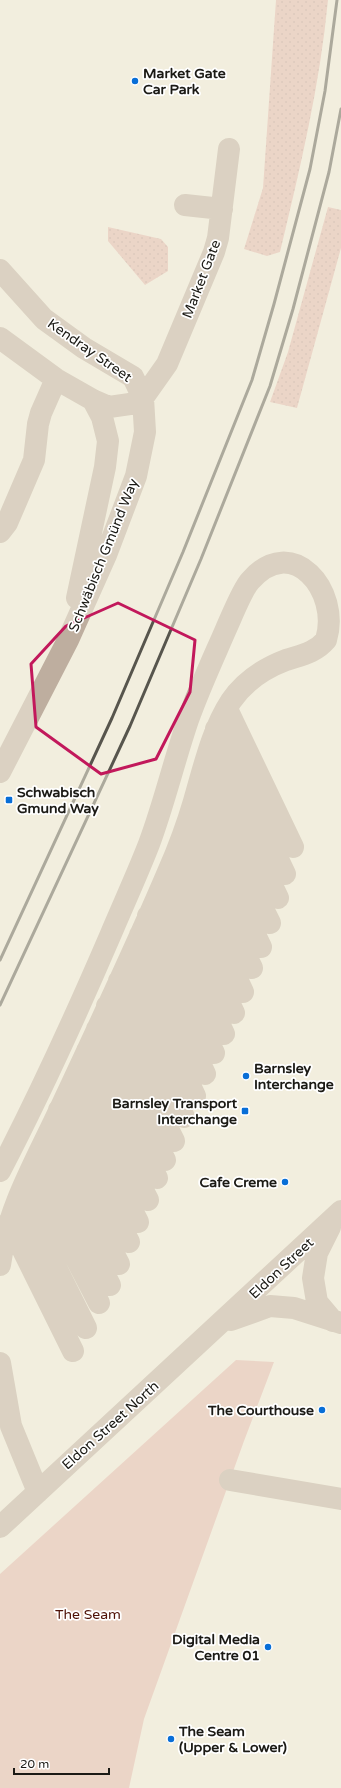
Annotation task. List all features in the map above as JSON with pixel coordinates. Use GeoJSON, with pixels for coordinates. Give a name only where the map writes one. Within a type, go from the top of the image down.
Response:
{"type":"FeatureCollection","features":[{"type":"Feature","properties":{"kind":"street","name":"Market Gate"},"geometry":{"type":"LineString","coordinates":[[143,398],[167,364],[209,265],[218,238],[229,149]]}},
{"type":"Feature","properties":{"kind":"street"},"geometry":{"type":"LineString","coordinates":[[185,206],[222,209]]}},
{"type":"Feature","properties":{"kind":"street","name":"Kendray Street"},"geometry":{"type":"LineString","coordinates":[[0,270],[44,319],[84,348],[133,377],[143,398]]}},
{"type":"Feature","properties":{"kind":"street"},"geometry":{"type":"LineString","coordinates":[[0,338],[56,379],[93,400],[109,407],[130,404],[143,398]]}},
{"type":"Feature","properties":{"kind":"street"},"geometry":{"type":"LineString","coordinates":[[0,532],[7,523],[34,460],[38,424],[41,413],[56,379]]}},
{"type":"Feature","properties":{"kind":"street","name":"Schwäbisch Gmünd Way"},"geometry":{"type":"LineString","coordinates":[[0,772],[68,640],[106,555],[136,476],[145,432],[143,398]]}},
{"type":"Feature","properties":{"kind":"street","name":"Schwäbisch Gmünd Way"},"geometry":{"type":"LineString","coordinates":[[68,640],[105,467],[108,441],[102,417],[93,400]]}},
{"type":"Feature","properties":{"kind":"street"},"geometry":{"type":"LineString","coordinates":[[0,1171],[84,995],[150,843],[188,719],[214,655],[249,581],[266,568],[280,563],[292,562],[314,568],[322,575],[334,594],[337,605],[337,621],[332,632],[321,646],[305,655],[284,661],[252,678],[232,700],[216,729],[181,842],[130,958],[20,1195],[9,1222],[2,1245],[0,1265]]}},
{"type":"Feature","properties":{"kind":"street"},"geometry":{"type":"LineString","coordinates":[[227,709],[293,848]]}},
{"type":"Feature","properties":{"kind":"street"},"geometry":{"type":"LineString","coordinates":[[216,729],[285,874]]}},
{"type":"Feature","properties":{"kind":"street"},"geometry":{"type":"LineString","coordinates":[[209,753],[278,898]]}},
{"type":"Feature","properties":{"kind":"street"},"geometry":{"type":"LineString","coordinates":[[200,782],[270,923]]}},
{"type":"Feature","properties":{"kind":"street"},"geometry":{"type":"LineString","coordinates":[[193,806],[261,947]]}},
{"type":"Feature","properties":{"kind":"street"},"geometry":{"type":"LineString","coordinates":[[181,842],[252,968]]}},
{"type":"Feature","properties":{"kind":"street"},"geometry":{"type":"LineString","coordinates":[[181,842],[243,992]]}},
{"type":"Feature","properties":{"kind":"street"},"geometry":{"type":"LineString","coordinates":[[168,872],[234,1014]]}},
{"type":"Feature","properties":{"kind":"street"},"geometry":{"type":"LineString","coordinates":[[159,894],[224,1034]]}},
{"type":"Feature","properties":{"kind":"street"},"geometry":{"type":"LineString","coordinates":[[144,925],[214,1053]]}},
{"type":"Feature","properties":{"kind":"street"},"geometry":{"type":"LineString","coordinates":[[144,925],[205,1074]]}},
{"type":"Feature","properties":{"kind":"street"},"geometry":{"type":"LineString","coordinates":[[130,958],[195,1096]]}},
{"type":"Feature","properties":{"kind":"street"},"geometry":{"type":"LineString","coordinates":[[119,981],[184,1117]]}},
{"type":"Feature","properties":{"kind":"street"},"geometry":{"type":"LineString","coordinates":[[107,1006],[166,1160]]}},
{"type":"Feature","properties":{"kind":"street"},"geometry":{"type":"LineString","coordinates":[[97,1029],[166,1160]]}},
{"type":"Feature","properties":{"kind":"street"},"geometry":{"type":"LineString","coordinates":[[78,1069],[166,1160]]}},
{"type":"Feature","properties":{"kind":"street"},"geometry":{"type":"LineString","coordinates":[[78,1069],[148,1200]]}},
{"type":"Feature","properties":{"kind":"street"},"geometry":{"type":"LineString","coordinates":[[78,1069],[138,1222]]}},
{"type":"Feature","properties":{"kind":"street"},"geometry":{"type":"LineString","coordinates":[[59,1110],[129,1242]]}},
{"type":"Feature","properties":{"kind":"street"},"geometry":{"type":"LineString","coordinates":[[50,1130],[119,1264]]}},
{"type":"Feature","properties":{"kind":"street"},"geometry":{"type":"LineString","coordinates":[[40,1151],[110,1285]]}},
{"type":"Feature","properties":{"kind":"street"},"geometry":{"type":"LineString","coordinates":[[31,1171],[99,1303]]}},
{"type":"Feature","properties":{"kind":"street"},"geometry":{"type":"LineString","coordinates":[[20,1195],[86,1328]]}},
{"type":"Feature","properties":{"kind":"street"},"geometry":{"type":"LineString","coordinates":[[337,1322],[317,1302],[313,1278],[317,1253],[338,1214]]}},
{"type":"Feature","properties":{"kind":"street","name":"Eldon Street"},"geometry":{"type":"LineString","coordinates":[[220,1324],[338,1214]]}},
{"type":"Feature","properties":{"kind":"street"},"geometry":{"type":"LineString","coordinates":[[9,1222],[74,1351]]}},
{"type":"Feature","properties":{"kind":"street"},"geometry":{"type":"LineString","coordinates":[[220,1324],[270,1306],[294,1308],[337,1322]]}},
{"type":"Feature","properties":{"kind":"street","name":"Eldon Street North"},"geometry":{"type":"LineString","coordinates":[[0,1527],[220,1324]]}},
{"type":"Feature","properties":{"kind":"street"},"geometry":{"type":"LineString","coordinates":[[0,1363],[11,1426],[38,1492]]}},
{"type":"Feature","properties":{"kind":"street"},"geometry":{"type":"LineString","coordinates":[[230,1480],[341,1499]]}},
{"type":"Feature","properties":{"kind":"highlighted area"},"geometry":{"type":"Polygon","coordinates":[[[118,603],[195,640],[190,692],[156,759],[101,774],[36,727],[31,664],[66,626],[118,603]]]}},
{"type":"Feature","properties":{"kind":"green space"},"geometry":{"type":"Polygon","coordinates":[[[276,0],[328,0],[315,95],[280,252],[267,256],[244,249],[263,188],[276,0]]]}},
{"type":"Feature","properties":{"kind":"green space"},"geometry":{"type":"Polygon","coordinates":[[[328,207],[341,210],[341,248],[297,408],[270,402],[288,352],[328,207]]]}},
{"type":"Feature","properties":{"kind":"green space"},"geometry":{"type":"Polygon","coordinates":[[[108,227],[161,239],[168,247],[168,271],[145,285],[108,241],[108,227]]]}},
{"type":"Feature","properties":{"kind":"green space","name":"The Seam"},"geometry":{"type":"Polygon","coordinates":[[[236,1360],[274,1362],[144,1719],[129,1788],[0,1788],[0,1574],[236,1360]]]}},
{"type":"Feature","properties":{"kind":"railway"},"geometry":{"type":"LineString","coordinates":[[0,960],[112,718],[183,552],[252,380],[310,169],[325,91],[337,0]]}},
{"type":"Feature","properties":{"kind":"railway"},"geometry":{"type":"LineString","coordinates":[[0,1005],[130,726],[201,559],[270,386],[293,309],[329,172],[341,109]]}},
{"type":"Feature","properties":{"kind":"place","name":"Market Gate Car Park"},"geometry":{"type":"Point","coordinates":[135,81]}},
{"type":"Feature","properties":{"kind":"place","name":"Schwabisch Gmund Way"},"geometry":{"type":"Point","coordinates":[9,800]}},
{"type":"Feature","properties":{"kind":"place","name":"Barnsley Interchange"},"geometry":{"type":"Point","coordinates":[246,1076]}},
{"type":"Feature","properties":{"kind":"place","name":"Barnsley Transport Interchange"},"geometry":{"type":"Point","coordinates":[245,1111]}},
{"type":"Feature","properties":{"kind":"place","name":"Cafe Creme"},"geometry":{"type":"Point","coordinates":[285,1182]}},
{"type":"Feature","properties":{"kind":"place","name":"The Courthouse"},"geometry":{"type":"Point","coordinates":[322,1410]}},
{"type":"Feature","properties":{"kind":"place","name":"Digital Media Centre 01"},"geometry":{"type":"Point","coordinates":[268,1647]}},
{"type":"Feature","properties":{"kind":"place","name":"The Seam (Upper & Lower)"},"geometry":{"type":"Point","coordinates":[171,1739]}}]}
